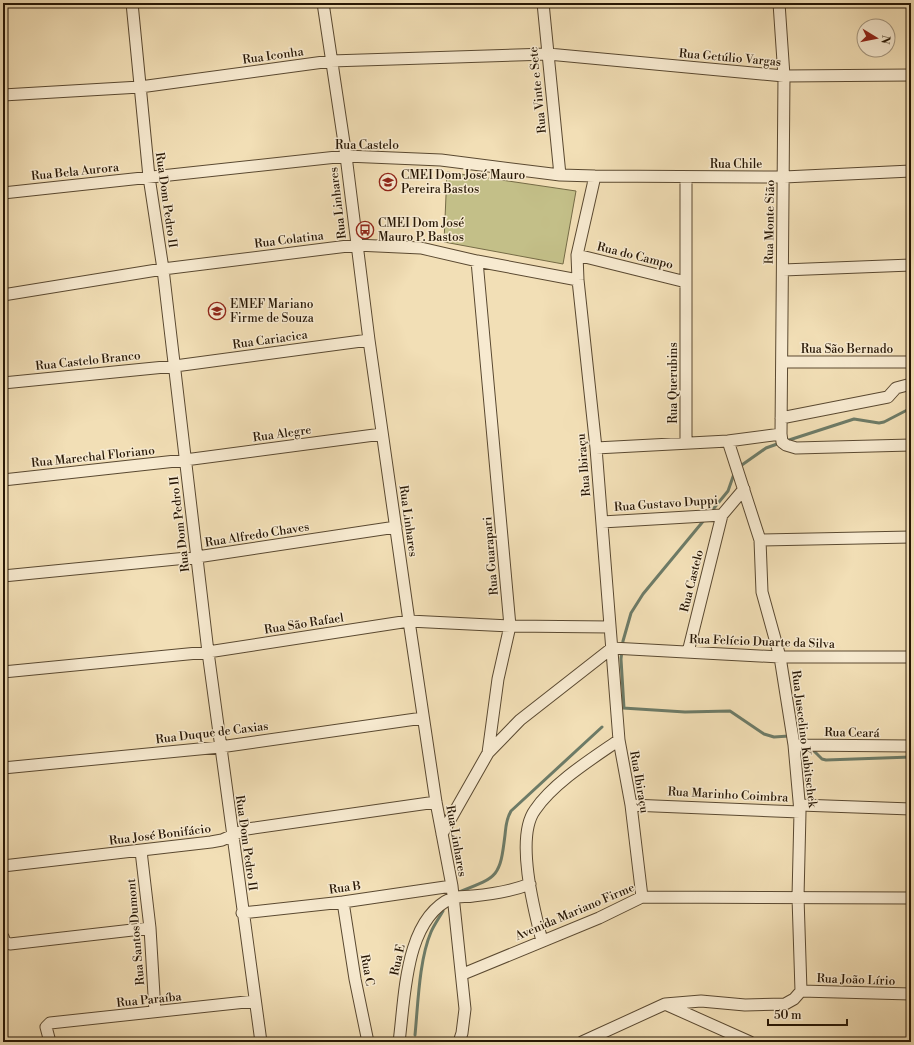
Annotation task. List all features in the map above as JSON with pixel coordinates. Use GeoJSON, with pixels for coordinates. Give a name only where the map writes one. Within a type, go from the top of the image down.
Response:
{"type":"FeatureCollection","features":[{"type":"Feature","properties":{"kind":"street","name":"Rua Dom Pedro II"},"geometry":{"type":"LineString","coordinates":[[132,3],[149,177],[163,269],[220,747],[261,1042]]}},
{"type":"Feature","properties":{"kind":"street","name":"Rua Linhares"},"geometry":{"type":"LineString","coordinates":[[323,3],[346,156],[369,340],[423,718],[436,802],[452,886],[452,898],[465,1009],[462,1033],[459,1042]]}},
{"type":"Feature","properties":{"kind":"street","name":"Rua Vinte e Sete"},"geometry":{"type":"LineString","coordinates":[[543,3],[560,175]]}},
{"type":"Feature","properties":{"kind":"street","name":"Rua Monte Sião"},"geometry":{"type":"LineString","coordinates":[[779,3],[784,76],[781,438]]}},
{"type":"Feature","properties":{"kind":"street","name":"Rua Iconha"},"geometry":{"type":"LineString","coordinates":[[3,95],[140,87],[331,61],[548,54]]}},
{"type":"Feature","properties":{"kind":"street","name":"Rua Getúlio Vargas"},"geometry":{"type":"LineString","coordinates":[[548,54],[784,76],[911,75]]}},
{"type":"Feature","properties":{"kind":"street","name":"Rua Castelo"},"geometry":{"type":"LineString","coordinates":[[149,177],[346,156],[441,160],[560,175]]}},
{"type":"Feature","properties":{"kind":"street","name":"Rua Chile"},"geometry":{"type":"LineString","coordinates":[[560,175],[784,177],[911,171]]}},
{"type":"Feature","properties":{"kind":"street"},"geometry":{"type":"LineString","coordinates":[[578,280],[577,255],[596,176]]}},
{"type":"Feature","properties":{"kind":"street","name":"Rua Bela Aurora"},"geometry":{"type":"LineString","coordinates":[[3,193],[149,177]]}},
{"type":"Feature","properties":{"kind":"street","name":"Rua Querubins"},"geometry":{"type":"LineString","coordinates":[[686,177],[686,443]]}},
{"type":"Feature","properties":{"kind":"street","name":"Rua Colatina"},"geometry":{"type":"LineString","coordinates":[[3,295],[163,269],[356,245],[421,248],[477,261],[578,280]]}},
{"type":"Feature","properties":{"kind":"street","name":"Rua do Campo"},"geometry":{"type":"LineString","coordinates":[[577,255],[686,282]]}},
{"type":"Feature","properties":{"kind":"street","name":"Rua Guarapari"},"geometry":{"type":"LineString","coordinates":[[442,834],[488,753],[498,679],[510,626],[477,261]]}},
{"type":"Feature","properties":{"kind":"street"},"geometry":{"type":"LineString","coordinates":[[783,270],[911,265]]}},
{"type":"Feature","properties":{"kind":"street","name":"Rua Ibiraçu"},"geometry":{"type":"LineString","coordinates":[[578,280],[596,448],[619,740],[631,805],[642,897]]}},
{"type":"Feature","properties":{"kind":"street","name":"Rua Cariacica"},"geometry":{"type":"LineString","coordinates":[[174,366],[369,340]]}},
{"type":"Feature","properties":{"kind":"street","name":"Rua São Bernado"},"geometry":{"type":"LineString","coordinates":[[782,362],[911,362]]}},
{"type":"Feature","properties":{"kind":"street","name":"Rua Castelo Branco"},"geometry":{"type":"LineString","coordinates":[[3,383],[174,366]]}},
{"type":"Feature","properties":{"kind":"street"},"geometry":{"type":"LineString","coordinates":[[781,418],[888,397],[896,388],[911,384]]}},
{"type":"Feature","properties":{"kind":"street","name":"Rua Alegre"},"geometry":{"type":"LineString","coordinates":[[185,460],[382,434]]}},
{"type":"Feature","properties":{"kind":"street"},"geometry":{"type":"LineString","coordinates":[[596,448],[781,438],[786,445],[796,448],[911,445]]}},
{"type":"Feature","properties":{"kind":"street"},"geometry":{"type":"LineString","coordinates":[[728,441],[760,540],[911,537]]}},
{"type":"Feature","properties":{"kind":"street","name":"Rua Marechal Floriano"},"geometry":{"type":"LineString","coordinates":[[3,480],[185,460]]}},
{"type":"Feature","properties":{"kind":"street","name":"Rua Gustavo Duppi"},"geometry":{"type":"LineString","coordinates":[[602,522],[722,515],[744,488]]}},
{"type":"Feature","properties":{"kind":"street","name":"Rua Castelo"},"geometry":{"type":"LineString","coordinates":[[688,652],[722,515]]}},
{"type":"Feature","properties":{"kind":"street","name":"Rua Alfredo Chaves"},"geometry":{"type":"LineString","coordinates":[[3,576],[197,557],[396,527]]}},
{"type":"Feature","properties":{"kind":"street","name":"Rua Juscelino Kubitschek"},"geometry":{"type":"LineString","coordinates":[[760,540],[762,592],[780,657],[794,745],[800,808],[798,897],[801,991]]}},
{"type":"Feature","properties":{"kind":"street","name":"Rua São Rafael"},"geometry":{"type":"LineString","coordinates":[[3,672],[208,652],[409,621],[510,626],[610,627]]}},
{"type":"Feature","properties":{"kind":"street"},"geometry":{"type":"LineString","coordinates":[[488,753],[520,720],[612,648]]}},
{"type":"Feature","properties":{"kind":"street","name":"Rua Felício Duarte da Silva"},"geometry":{"type":"LineString","coordinates":[[612,648],[780,657],[911,658]]}},
{"type":"Feature","properties":{"kind":"street","name":"Rua Duque de Caxias"},"geometry":{"type":"LineString","coordinates":[[3,768],[220,747],[423,718]]}},
{"type":"Feature","properties":{"kind":"street"},"geometry":{"type":"LineString","coordinates":[[542,941],[530,884],[526,835],[528,823],[534,810],[547,796],[583,765],[619,740]]}},
{"type":"Feature","properties":{"kind":"street","name":"Rua Ceará"},"geometry":{"type":"LineString","coordinates":[[794,745],[911,746]]}},
{"type":"Feature","properties":{"kind":"street","name":"Rua José Bonifácio"},"geometry":{"type":"LineString","coordinates":[[3,866],[211,842],[232,836],[247,829],[436,802]]}},
{"type":"Feature","properties":{"kind":"street","name":"Rua Marinho Coimbra"},"geometry":{"type":"LineString","coordinates":[[631,805],[911,809]]}},
{"type":"Feature","properties":{"kind":"street","name":"Rua Santos Dumont"},"geometry":{"type":"LineString","coordinates":[[141,851],[150,928],[155,1012]]}},
{"type":"Feature","properties":{"kind":"street"},"geometry":{"type":"LineString","coordinates":[[452,898],[515,890],[530,884]]}},
{"type":"Feature","properties":{"kind":"street","name":"Rua B"},"geometry":{"type":"LineString","coordinates":[[242,913],[343,902],[452,886]]}},
{"type":"Feature","properties":{"kind":"street","name":"Avenida Mariano Firme"},"geometry":{"type":"LineString","coordinates":[[462,974],[599,918],[642,897],[911,898]]}},
{"type":"Feature","properties":{"kind":"street","name":"Rua E"},"geometry":{"type":"LineString","coordinates":[[399,1042],[408,974],[417,936],[425,922],[437,909],[452,898]]}},
{"type":"Feature","properties":{"kind":"street","name":"Rua C"},"geometry":{"type":"LineString","coordinates":[[343,902],[355,979],[368,1042]]}},
{"type":"Feature","properties":{"kind":"street"},"geometry":{"type":"LineString","coordinates":[[4,940],[10,944],[150,928]]}},
{"type":"Feature","properties":{"kind":"street"},"geometry":{"type":"LineString","coordinates":[[582,1042],[665,1004],[701,1001],[745,1005],[785,1004],[794,999],[801,991]]}},
{"type":"Feature","properties":{"kind":"street","name":"Rua João Lírio"},"geometry":{"type":"LineString","coordinates":[[801,991],[911,994]]}},
{"type":"Feature","properties":{"kind":"street","name":"Rua Paraíba"},"geometry":{"type":"LineString","coordinates":[[50,1042],[46,1027],[50,1024],[255,1001]]}},
{"type":"Feature","properties":{"kind":"street"},"geometry":{"type":"LineString","coordinates":[[665,1004],[750,1042]]}},
{"type":"Feature","properties":{"kind":"shaded area"},"geometry":{"type":"Polygon","coordinates":[[[447,172],[576,191],[563,264],[444,242],[447,172]]]}},
{"type":"Feature","properties":{"kind":"waterway"},"geometry":{"type":"LineString","coordinates":[[786,441],[854,419],[879,423],[884,422],[911,408]]}},
{"type":"Feature","properties":{"kind":"waterway"},"geometry":{"type":"LineString","coordinates":[[739,467],[766,448],[780,443]]}},
{"type":"Feature","properties":{"kind":"waterway"},"geometry":{"type":"LineString","coordinates":[[710,513],[728,491],[735,471]]}},
{"type":"Feature","properties":{"kind":"waterway"},"geometry":{"type":"LineString","coordinates":[[624,708],[621,659],[623,641],[631,613],[643,594],[705,519]]}},
{"type":"Feature","properties":{"kind":"waterway"},"geometry":{"type":"LineString","coordinates":[[623,708],[685,712],[730,711],[764,734],[774,737],[789,736]]}},
{"type":"Feature","properties":{"kind":"waterway"},"geometry":{"type":"LineString","coordinates":[[459,892],[482,883],[495,874],[499,868],[506,823],[511,811],[602,727]]}},
{"type":"Feature","properties":{"kind":"waterway"},"geometry":{"type":"LineString","coordinates":[[795,736],[799,736],[805,742]]}},
{"type":"Feature","properties":{"kind":"waterway"},"geometry":{"type":"LineString","coordinates":[[812,749],[822,759],[826,760],[911,757]]}},
{"type":"Feature","properties":{"kind":"waterway"},"geometry":{"type":"LineString","coordinates":[[415,1035],[421,969],[431,932],[443,911]]}},
{"type":"Feature","properties":{"kind":"place","name":"CMEI Dom José Mauro Pereira Bastos"},"geometry":{"type":"Point","coordinates":[388,182]}},
{"type":"Feature","properties":{"kind":"place","name":"CMEI Dom José Mauro P. Bastos"},"geometry":{"type":"Point","coordinates":[365,230]}},
{"type":"Feature","properties":{"kind":"place","name":"EMEF Mariano Firme de Souza"},"geometry":{"type":"Point","coordinates":[217,311]}}]}
